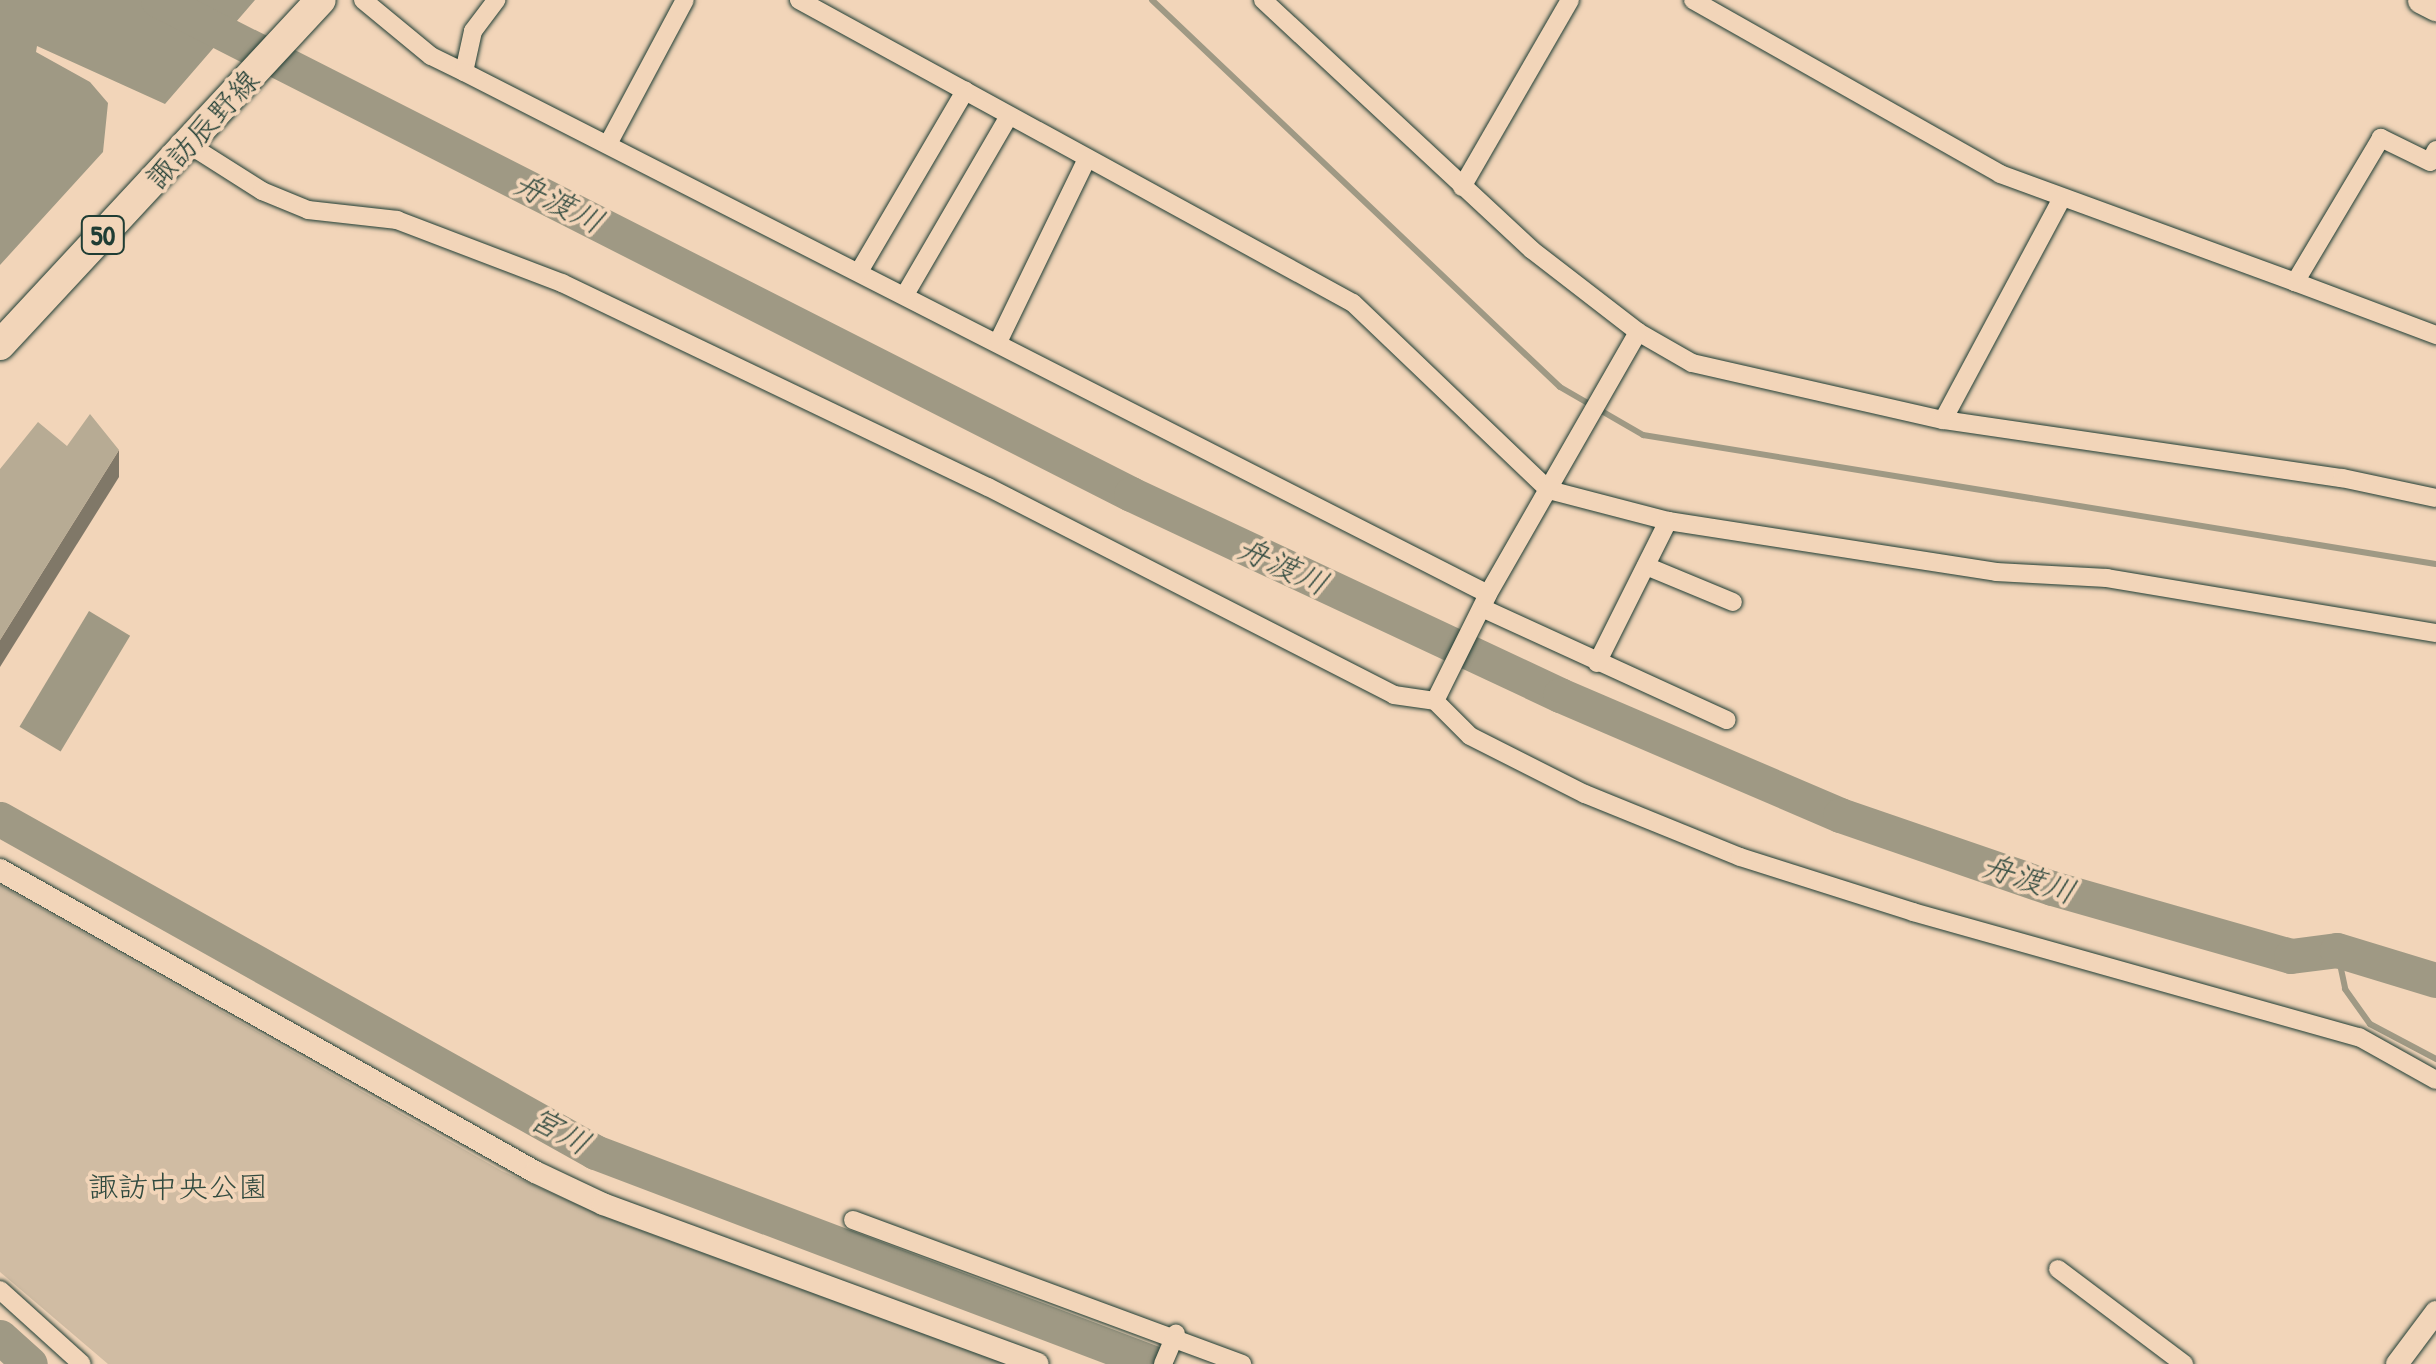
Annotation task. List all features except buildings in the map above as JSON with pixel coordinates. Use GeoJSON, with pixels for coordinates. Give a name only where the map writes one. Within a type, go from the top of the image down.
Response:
{"type":"FeatureCollection","features":[{"type":"Feature","properties":{"kind":"main road","name":"諏訪辰野線"},"geometry":{"type":"LineString","coordinates":[[0,344],[322,0]]}},
{"type":"Feature","properties":{"kind":"main road"},"geometry":{"type":"LineString","coordinates":[[2422,0],[2436,8]]}},
{"type":"Feature","properties":{"kind":"street"},"geometry":{"type":"LineString","coordinates":[[363,0],[431,56],[999,340],[1482,607],[1727,720]]}},
{"type":"Feature","properties":{"kind":"street"},"geometry":{"type":"LineString","coordinates":[[464,72],[474,31],[496,0]]}},
{"type":"Feature","properties":{"kind":"street"},"geometry":{"type":"LineString","coordinates":[[608,144],[685,0]]}},
{"type":"Feature","properties":{"kind":"street"},"geometry":{"type":"LineString","coordinates":[[799,0],[1353,303],[1548,490],[1668,521],[1996,572],[2107,578],[2436,633]]}},
{"type":"Feature","properties":{"kind":"street"},"geometry":{"type":"LineString","coordinates":[[1263,0],[1462,188],[1638,332],[1692,363],[1744,378],[1944,420],[2324,475],[2436,498]]}},
{"type":"Feature","properties":{"kind":"street"},"geometry":{"type":"LineString","coordinates":[[1462,188],[1570,0]]}},
{"type":"Feature","properties":{"kind":"street"},"geometry":{"type":"LineString","coordinates":[[1693,0],[2000,174],[2436,336]]}},
{"type":"Feature","properties":{"kind":"street"},"geometry":{"type":"LineString","coordinates":[[860,270],[965,91]]}},
{"type":"Feature","properties":{"kind":"street"},"geometry":{"type":"LineString","coordinates":[[906,293],[1009,116]]}},
{"type":"Feature","properties":{"kind":"street"},"geometry":{"type":"LineString","coordinates":[[197,134],[262,191],[308,210],[397,220],[562,283],[988,486],[1394,696],[1438,696]]}},
{"type":"Feature","properties":{"kind":"street"},"geometry":{"type":"LineString","coordinates":[[2295,282],[2381,138],[2430,162],[2436,150]]}},
{"type":"Feature","properties":{"kind":"street"},"geometry":{"type":"LineString","coordinates":[[999,340],[1087,159]]}},
{"type":"Feature","properties":{"kind":"street"},"geometry":{"type":"LineString","coordinates":[[1944,420],[2062,198]]}},
{"type":"Feature","properties":{"kind":"street"},"geometry":{"type":"LineString","coordinates":[[1438,696],[1482,607],[1638,332]]}},
{"type":"Feature","properties":{"kind":"street"},"geometry":{"type":"LineString","coordinates":[[1597,663],[1668,521]]}},
{"type":"Feature","properties":{"kind":"street"},"geometry":{"type":"LineString","coordinates":[[1646,566],[1733,602]]}},
{"type":"Feature","properties":{"kind":"street"},"geometry":{"type":"LineString","coordinates":[[1438,696],[1470,736],[1584,794],[1740,857],[2359,1037],[2436,1080]]}},
{"type":"Feature","properties":{"kind":"street"},"geometry":{"type":"LineString","coordinates":[[0,870],[552,1180],[1038,1364]]}},
{"type":"Feature","properties":{"kind":"street"},"geometry":{"type":"LineString","coordinates":[[853,1220],[1242,1364]]}},
{"type":"Feature","properties":{"kind":"street"},"geometry":{"type":"LineString","coordinates":[[2058,1269],[2184,1364]]}},
{"type":"Feature","properties":{"kind":"street"},"geometry":{"type":"LineString","coordinates":[[0,1290],[82,1364]]}},
{"type":"Feature","properties":{"kind":"street"},"geometry":{"type":"LineString","coordinates":[[2397,1364],[2436,1312]]}},
{"type":"Feature","properties":{"kind":"street"},"geometry":{"type":"LineString","coordinates":[[1163,1364],[1174,1338]]}},
{"type":"Feature","properties":{"kind":"green space","name":"諏訪中央公園"},"geometry":{"type":"Polygon","coordinates":[[[0,885],[502,1171],[615,1221],[1006,1364],[108,1364],[0,1272],[0,885]]]}},
{"type":"Feature","properties":{"kind":"shaded area"},"geometry":{"type":"Polygon","coordinates":[[[0,0],[255,0],[165,104],[37,46],[36,52],[90,82],[108,103],[103,152],[0,265],[0,0]]]}},
{"type":"Feature","properties":{"kind":"shaded area"},"geometry":{"type":"Polygon","coordinates":[[[89,611],[130,636],[61,751],[19,727],[89,611]]]}},
{"type":"Feature","properties":{"kind":"waterway","name":"舟渡川"},"geometry":{"type":"LineString","coordinates":[[158,0],[1131,494],[1560,695],[1840,815],[2052,888],[2291,956],[2337,950],[2436,980]]}},
{"type":"Feature","properties":{"kind":"waterway"},"geometry":{"type":"LineString","coordinates":[[1152,0],[1560,387],[1643,435],[2436,564]]}},
{"type":"Feature","properties":{"kind":"waterway","name":"宮川"},"geometry":{"type":"LineString","coordinates":[[0,819],[595,1152],[1156,1364]]}},
{"type":"Feature","properties":{"kind":"waterway"},"geometry":{"type":"LineString","coordinates":[[2337,950],[2345,989],[2370,1024],[2436,1059]]}},
{"type":"Feature","properties":{"kind":"waterway"},"geometry":{"type":"LineString","coordinates":[[0,1337],[30,1364]]}}]}
